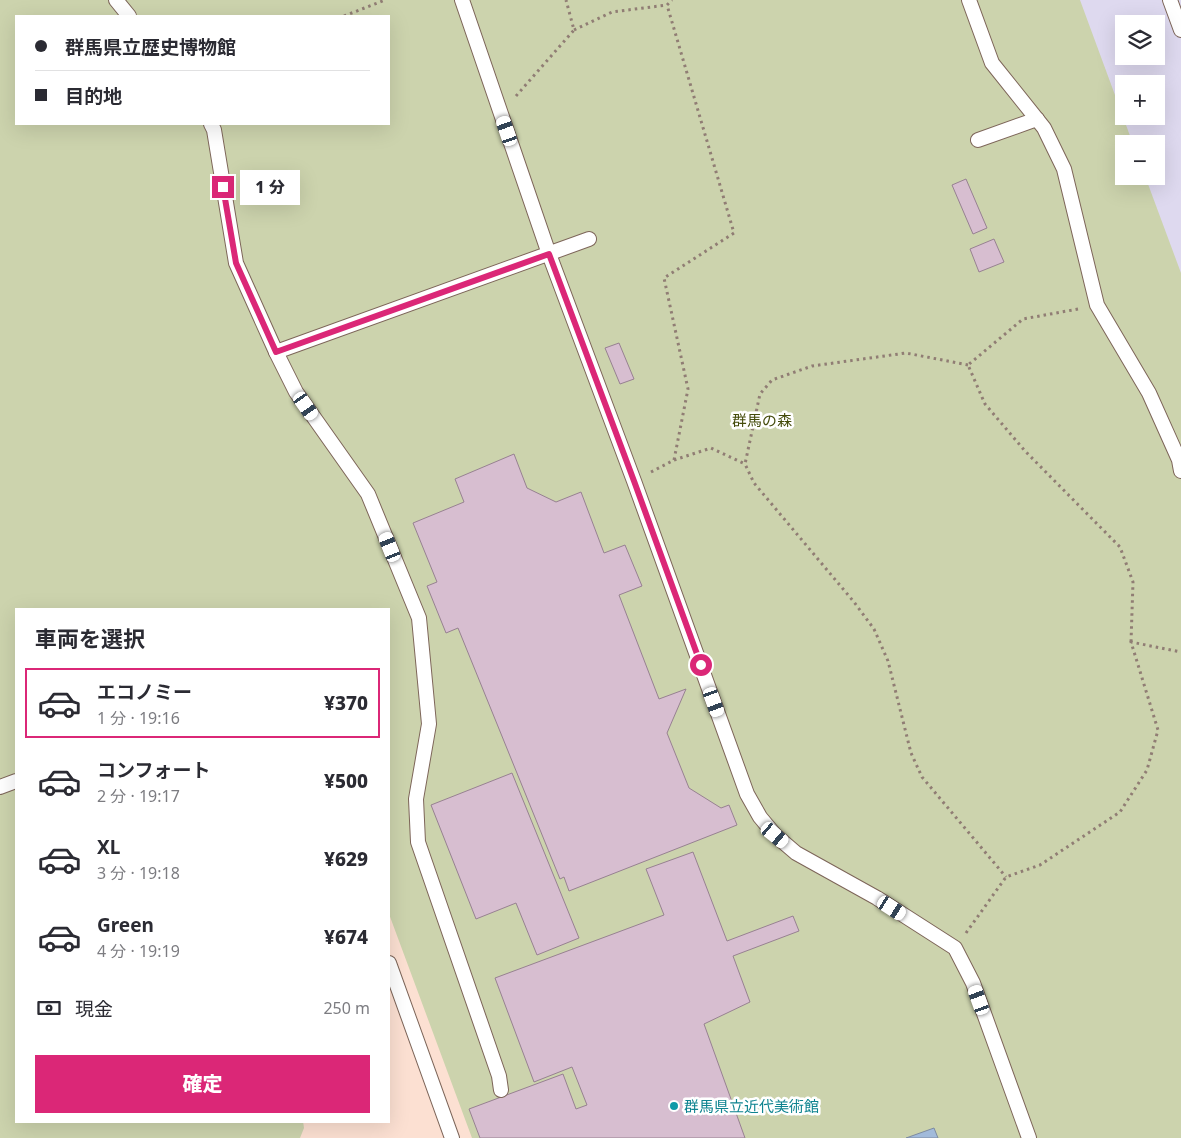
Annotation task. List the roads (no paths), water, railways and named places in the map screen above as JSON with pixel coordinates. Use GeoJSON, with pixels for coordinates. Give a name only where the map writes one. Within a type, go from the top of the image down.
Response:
{"type":"FeatureCollection","features":[{"type":"Feature","properties":{"kind":"lane"},"geometry":{"type":"LineString","coordinates":[[116,0],[128,15]]}},
{"type":"Feature","properties":{"kind":"lane"},"geometry":{"type":"LineString","coordinates":[[462,0],[549,254],[634,481],[747,794],[760,817],[775,835],[796,853],[877,898],[956,948],[972,983],[1029,1138]]}},
{"type":"Feature","properties":{"kind":"lane"},"geometry":{"type":"LineString","coordinates":[[969,0],[992,63],[1044,128],[1064,169],[1097,305],[1148,393],[1179,460],[1181,471]]}},
{"type":"Feature","properties":{"kind":"lane"},"geometry":{"type":"LineString","coordinates":[[1170,0],[1181,30]]}},
{"type":"Feature","properties":{"kind":"lane"},"geometry":{"type":"LineString","coordinates":[[978,140],[1037,119]]}},
{"type":"Feature","properties":{"kind":"lane"},"geometry":{"type":"LineString","coordinates":[[212,125],[214,130],[236,263],[296,392],[368,494],[419,618],[429,724],[416,799],[418,842],[499,1076],[501,1090]]}},
{"type":"Feature","properties":{"kind":"lane"},"geometry":{"type":"LineString","coordinates":[[276,352],[589,239]]}},
{"type":"Feature","properties":{"kind":"lane"},"geometry":{"type":"LineString","coordinates":[[0,787],[15,781]]}},
{"type":"Feature","properties":{"kind":"lane"},"geometry":{"type":"LineString","coordinates":[[390,966],[452,1138]]}},
{"type":"Feature","properties":{"kind":"water"},"geometry":{"type":"Polygon","coordinates":[[[934,1128],[938,1138],[906,1138],[934,1128]]]}},
{"type":"Feature","properties":{"kind":"place","name":"群馬県立近代美術館"},"geometry":{"type":"Point","coordinates":[674,1106]}},
{"type":"Feature","properties":{"kind":"park label","name":"群馬の森"},"geometry":{"type":"Point","coordinates":[762,420]}}]}
